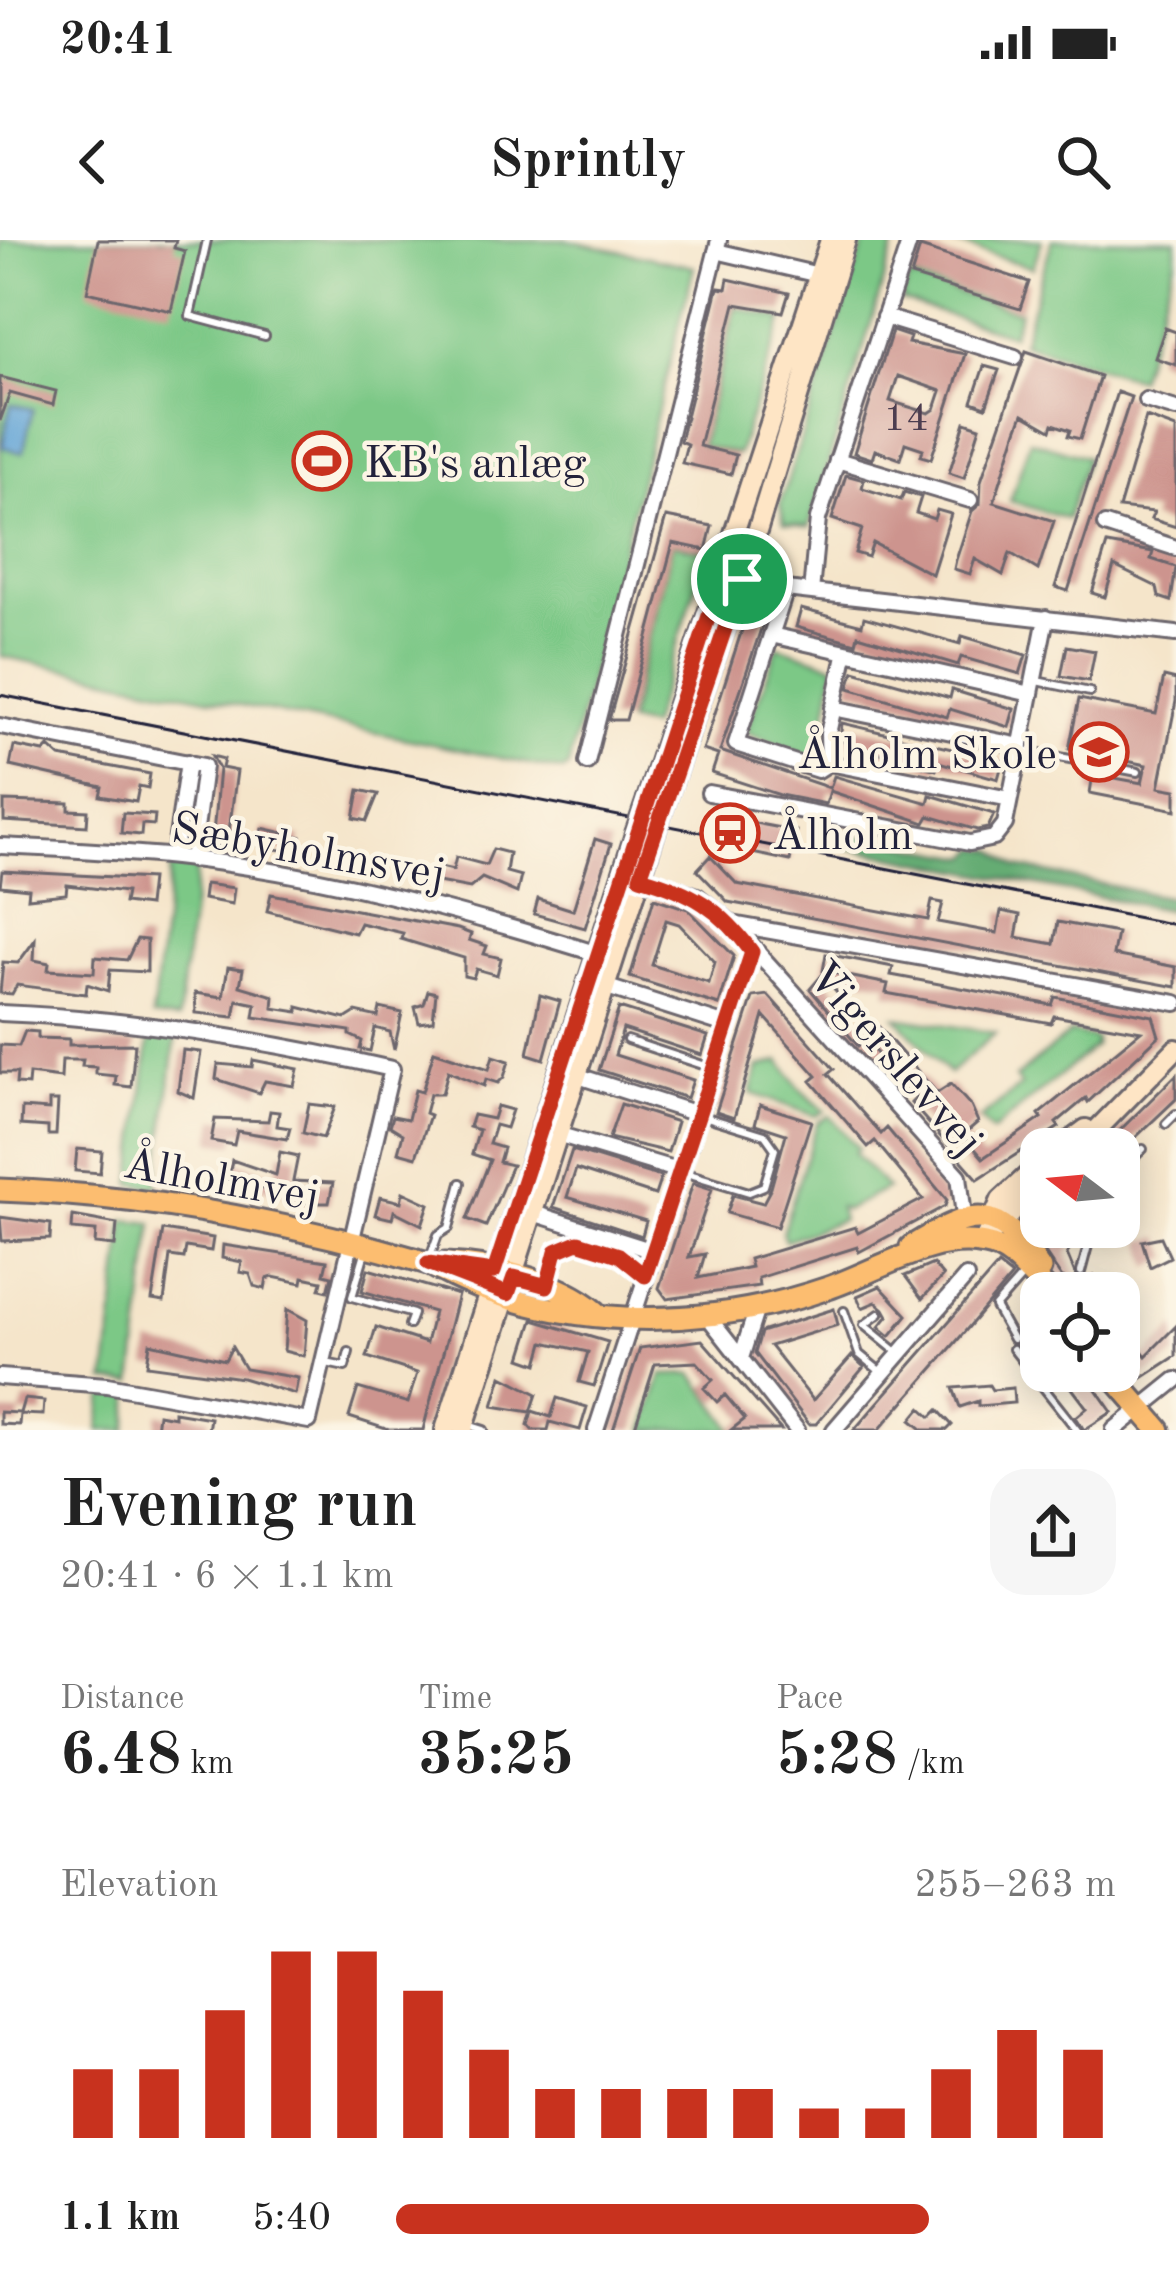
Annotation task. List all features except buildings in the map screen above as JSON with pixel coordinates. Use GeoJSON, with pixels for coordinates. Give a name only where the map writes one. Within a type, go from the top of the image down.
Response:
{"type":"FeatureCollection","features":[{"type":"Feature","properties":{"kind":"main road","name":"Ålholmvej"},"geometry":{"type":"LineString","coordinates":[[0,1190],[213,1211],[359,1243],[631,1320],[709,1318],[757,1308],[832,1287],[946,1244],[983,1243]]}},
{"type":"Feature","properties":{"kind":"main road"},"geometry":{"type":"LineString","coordinates":[[964,1216],[996,1221],[1043,1272]]}},
{"type":"Feature","properties":{"kind":"main road","name":"Ålholmvej"},"geometry":{"type":"LineString","coordinates":[[894,1260],[964,1216]]}},
{"type":"Feature","properties":{"kind":"main road"},"geometry":{"type":"LineString","coordinates":[[983,1243],[1007,1252],[1030,1272]]}},
{"type":"Feature","properties":{"kind":"main road"},"geometry":{"type":"LineString","coordinates":[[1125,1392],[1159,1430]]}},
{"type":"Feature","properties":{"kind":"street"},"geometry":{"type":"LineString","coordinates":[[732,576],[830,240]]}},
{"type":"Feature","properties":{"kind":"street"},"geometry":{"type":"LineString","coordinates":[[464,1429],[501,1283],[598,954],[644,836],[846,240]]}},
{"type":"Feature","properties":{"kind":"street"},"geometry":{"type":"LineString","coordinates":[[811,592],[818,519],[910,240]]}},
{"type":"Feature","properties":{"kind":"street"},"geometry":{"type":"LineString","coordinates":[[587,762],[717,245],[819,275]]}},
{"type":"Feature","properties":{"kind":"street"},"geometry":{"type":"LineString","coordinates":[[884,317],[1016,357]]}},
{"type":"Feature","properties":{"kind":"street"},"geometry":{"type":"LineString","coordinates":[[1146,400],[1176,410]]}},
{"type":"Feature","properties":{"kind":"street"},"geometry":{"type":"LineString","coordinates":[[837,460],[970,500]]}},
{"type":"Feature","properties":{"kind":"street"},"geometry":{"type":"LineString","coordinates":[[1105,525],[1176,548]]}},
{"type":"Feature","properties":{"kind":"street"},"geometry":{"type":"LineString","coordinates":[[732,576],[786,590],[1176,634]]}},
{"type":"Feature","properties":{"kind":"street"},"geometry":{"type":"LineString","coordinates":[[786,590],[736,744],[818,770],[829,763],[1010,800]]}},
{"type":"Feature","properties":{"kind":"street"},"geometry":{"type":"LineString","coordinates":[[709,793],[970,843],[1000,833],[1046,618]]}},
{"type":"Feature","properties":{"kind":"street"},"geometry":{"type":"LineString","coordinates":[[771,634],[845,655],[1032,687]]}},
{"type":"Feature","properties":{"kind":"street"},"geometry":{"type":"LineString","coordinates":[[829,763],[833,708],[845,655]]}},
{"type":"Feature","properties":{"kind":"street"},"geometry":{"type":"LineString","coordinates":[[833,708],[1020,748]]}},
{"type":"Feature","properties":{"kind":"street"},"geometry":{"type":"LineString","coordinates":[[0,725],[204,766],[192,860]]}},
{"type":"Feature","properties":{"kind":"street"},"geometry":{"type":"LineString","coordinates":[[174,857],[188,763]]}},
{"type":"Feature","properties":{"kind":"street"},"geometry":{"type":"LineString","coordinates":[[501,1283],[533,1213],[640,877],[644,836]]}},
{"type":"Feature","properties":{"kind":"street","name":"Sæbyholmsvej"},"geometry":{"type":"LineString","coordinates":[[0,845],[174,857],[376,892],[598,954]]}},
{"type":"Feature","properties":{"kind":"street","name":"Vigerslevvej"},"geometry":{"type":"LineString","coordinates":[[640,877],[697,896],[731,924],[959,1176],[964,1216]]}},
{"type":"Feature","properties":{"kind":"street"},"geometry":{"type":"LineString","coordinates":[[731,924],[1176,1003]]}},
{"type":"Feature","properties":{"kind":"street"},"geometry":{"type":"LineString","coordinates":[[596,1430],[752,952]]}},
{"type":"Feature","properties":{"kind":"street"},"geometry":{"type":"LineString","coordinates":[[604,986],[726,1025]]}},
{"type":"Feature","properties":{"kind":"street"},"geometry":{"type":"LineString","coordinates":[[0,1013],[153,1024],[275,1042],[392,1069],[359,1243],[309,1421],[107,1385],[0,1377]]}},
{"type":"Feature","properties":{"kind":"street"},"geometry":{"type":"LineString","coordinates":[[1088,1128],[1172,1060]]}},
{"type":"Feature","properties":{"kind":"street"},"geometry":{"type":"LineString","coordinates":[[575,1075],[698,1114]]}},
{"type":"Feature","properties":{"kind":"street"},"geometry":{"type":"LineString","coordinates":[[1095,1128],[1105,1116]]}},
{"type":"Feature","properties":{"kind":"street"},"geometry":{"type":"LineString","coordinates":[[557,1134],[680,1171]]}},
{"type":"Feature","properties":{"kind":"street"},"geometry":{"type":"LineString","coordinates":[[983,1243],[1010,1190],[1020,1181]]}},
{"type":"Feature","properties":{"kind":"street"},"geometry":{"type":"LineString","coordinates":[[996,1221],[1020,1202]]}},
{"type":"Feature","properties":{"kind":"street"},"geometry":{"type":"LineString","coordinates":[[533,1213],[653,1251]]}},
{"type":"Feature","properties":{"kind":"street"},"geometry":{"type":"LineString","coordinates":[[834,1430],[966,1277]]}},
{"type":"Feature","properties":{"kind":"street"},"geometry":{"type":"LineString","coordinates":[[741,1358],[757,1308]]}},
{"type":"Feature","properties":{"kind":"street"},"geometry":{"type":"LineString","coordinates":[[709,1318],[797,1430]]}},
{"type":"Feature","properties":{"kind":"street"},"geometry":{"type":"LineString","coordinates":[[1114,1430],[1176,1380]]}},
{"type":"Feature","properties":{"kind":"lane"},"geometry":{"type":"LineString","coordinates":[[208,240],[190,316],[265,336]]}},
{"type":"Feature","properties":{"kind":"lane"},"geometry":{"type":"LineString","coordinates":[[1032,687],[1090,692]]}},
{"type":"Feature","properties":{"kind":"lane"},"geometry":{"type":"LineString","coordinates":[[1020,748],[1138,772]]}},
{"type":"Feature","properties":{"kind":"lane"},"geometry":{"type":"LineString","coordinates":[[627,1040],[712,1068]]}},
{"type":"Feature","properties":{"kind":"lane"},"geometry":{"type":"LineString","coordinates":[[680,1171],[749,1192],[764,1186],[775,1149],[765,1136],[698,1114]]}},
{"type":"Feature","properties":{"kind":"lane"},"geometry":{"type":"LineString","coordinates":[[1166,1124],[1176,1114]]}},
{"type":"Feature","properties":{"kind":"lane"},"geometry":{"type":"LineString","coordinates":[[1140,1152],[1143,1149]]}},
{"type":"Feature","properties":{"kind":"lane"},"geometry":{"type":"LineString","coordinates":[[428,1263],[438,1235],[448,1228],[461,1183]]}},
{"type":"Feature","properties":{"kind":"lane"},"geometry":{"type":"LineString","coordinates":[[549,1296],[556,1251],[578,1242],[619,1255],[645,1276]]}},
{"type":"Feature","properties":{"kind":"lane"},"geometry":{"type":"LineString","coordinates":[[1081,1272],[1087,1267],[1090,1248]]}},
{"type":"Feature","properties":{"kind":"lane"},"geometry":{"type":"LineString","coordinates":[[1012,1339],[994,1307],[1027,1270]]}},
{"type":"Feature","properties":{"kind":"lane"},"geometry":{"type":"LineString","coordinates":[[346,1293],[412,1314],[410,1325]]}},
{"type":"Feature","properties":{"kind":"lane"},"geometry":{"type":"LineString","coordinates":[[844,1311],[860,1354],[883,1373]]}},
{"type":"Feature","properties":{"kind":"lane"},"geometry":{"type":"LineString","coordinates":[[879,1314],[864,1325],[899,1354]]}},
{"type":"Feature","properties":{"kind":"lane"},"geometry":{"type":"LineString","coordinates":[[1013,1349],[1077,1430]]}},
{"type":"Feature","properties":{"kind":"lane"},"geometry":{"type":"LineString","coordinates":[[323,1362],[345,1367],[350,1352]]}},
{"type":"Feature","properties":{"kind":"green space","name":"KB's anlæg"},"geometry":{"type":"Polygon","coordinates":[[[0,240],[568,240],[694,267],[568,767],[563,771],[1,656],[0,240]]]}},
{"type":"Feature","properties":{"kind":"green space"},"geometry":{"type":"Polygon","coordinates":[[[865,240],[896,240],[809,527],[784,523],[780,504],[865,240]]]}},
{"type":"Feature","properties":{"kind":"green space"},"geometry":{"type":"Polygon","coordinates":[[[944,240],[1042,240],[1033,268],[944,240]]]}},
{"type":"Feature","properties":{"kind":"green space"},"geometry":{"type":"Polygon","coordinates":[[[1052,240],[1176,240],[1176,259],[1138,379],[1022,343],[1052,240]]]}},
{"type":"Feature","properties":{"kind":"green space"},"geometry":{"type":"Polygon","coordinates":[[[909,278],[1020,312],[1012,335],[902,301],[909,278]]]}},
{"type":"Feature","properties":{"kind":"green space"},"geometry":{"type":"Polygon","coordinates":[[[736,307],[783,319],[738,454],[701,446],[736,307]]]}},
{"type":"Feature","properties":{"kind":"green space"},"geometry":{"type":"Polygon","coordinates":[[[1030,440],[1087,457],[1067,519],[1010,501],[1030,440]]]}},
{"type":"Feature","properties":{"kind":"green space"},"geometry":{"type":"Polygon","coordinates":[[[673,544],[707,552],[650,727],[628,722],[673,544]]]}},
{"type":"Feature","properties":{"kind":"green space"},"geometry":{"type":"Polygon","coordinates":[[[778,646],[835,665],[819,761],[746,732],[778,646]]]}},
{"type":"Feature","properties":{"kind":"green space"},"geometry":{"type":"Polygon","coordinates":[[[839,833],[969,857],[979,848],[995,850],[1018,867],[1176,899],[1176,912],[837,846],[839,833]]]}},
{"type":"Feature","properties":{"kind":"green space"},"geometry":{"type":"Polygon","coordinates":[[[171,865],[197,868],[178,1020],[152,1017],[171,865]]]}},
{"type":"Feature","properties":{"kind":"green space"},"geometry":{"type":"Polygon","coordinates":[[[896,1017],[996,1033],[949,1074],[896,1017]]]}},
{"type":"Feature","properties":{"kind":"green space"},"geometry":{"type":"Polygon","coordinates":[[[150,1032],[176,1035],[157,1187],[132,1184],[150,1032]]]}},
{"type":"Feature","properties":{"kind":"green space"},"geometry":{"type":"Polygon","coordinates":[[[1071,1032],[1096,1039],[1095,1046],[992,1132],[980,1119],[1021,1086],[1015,1078],[1071,1032]]]}},
{"type":"Feature","properties":{"kind":"green space"},"geometry":{"type":"Polygon","coordinates":[[[780,1061],[801,1090],[825,1111],[816,1116],[751,1093],[759,1067],[780,1061]]]}},
{"type":"Feature","properties":{"kind":"green space"},"geometry":{"type":"Polygon","coordinates":[[[830,1116],[858,1148],[854,1153],[887,1188],[846,1210],[839,1207],[842,1220],[785,1241],[782,1233],[817,1123],[830,1116]]]}},
{"type":"Feature","properties":{"kind":"green space"},"geometry":{"type":"Polygon","coordinates":[[[125,1220],[153,1223],[133,1383],[106,1381],[125,1220]]]}},
{"type":"Feature","properties":{"kind":"green space"},"geometry":{"type":"Polygon","coordinates":[[[693,1374],[734,1430],[644,1430],[662,1375],[693,1374]]]}},
{"type":"Feature","properties":{"kind":"green space"},"geometry":{"type":"Polygon","coordinates":[[[104,1394],[131,1396],[127,1430],[99,1430],[104,1394]]]}},
{"type":"Feature","properties":{"kind":"water"},"geometry":{"type":"Polygon","coordinates":[[[11,404],[33,409],[23,453],[2,447],[11,404]]]}},
{"type":"Feature","properties":{"kind":"tram line"},"geometry":{"type":"LineString","coordinates":[[0,695],[1176,925]]}},
{"type":"Feature","properties":{"kind":"place","name":"KB's anlæg"},"geometry":{"type":"Point","coordinates":[322,461]}},
{"type":"Feature","properties":{"kind":"place","name":"Ålholm Skole"},"geometry":{"type":"Point","coordinates":[1099,752]}},
{"type":"Feature","properties":{"kind":"place","name":"Ålholm"},"geometry":{"type":"Point","coordinates":[730,833]}},
{"type":"Feature","properties":{"kind":"route"},"geometry":{"type":"LineString","coordinates":[[723,573],[742,579],[640,877],[697,896],[731,924],[752,952],[645,1276],[619,1255],[578,1242],[556,1251],[547,1286],[514,1277],[508,1294],[451,1276],[428,1263],[494,1272],[723,573]]}}]}
